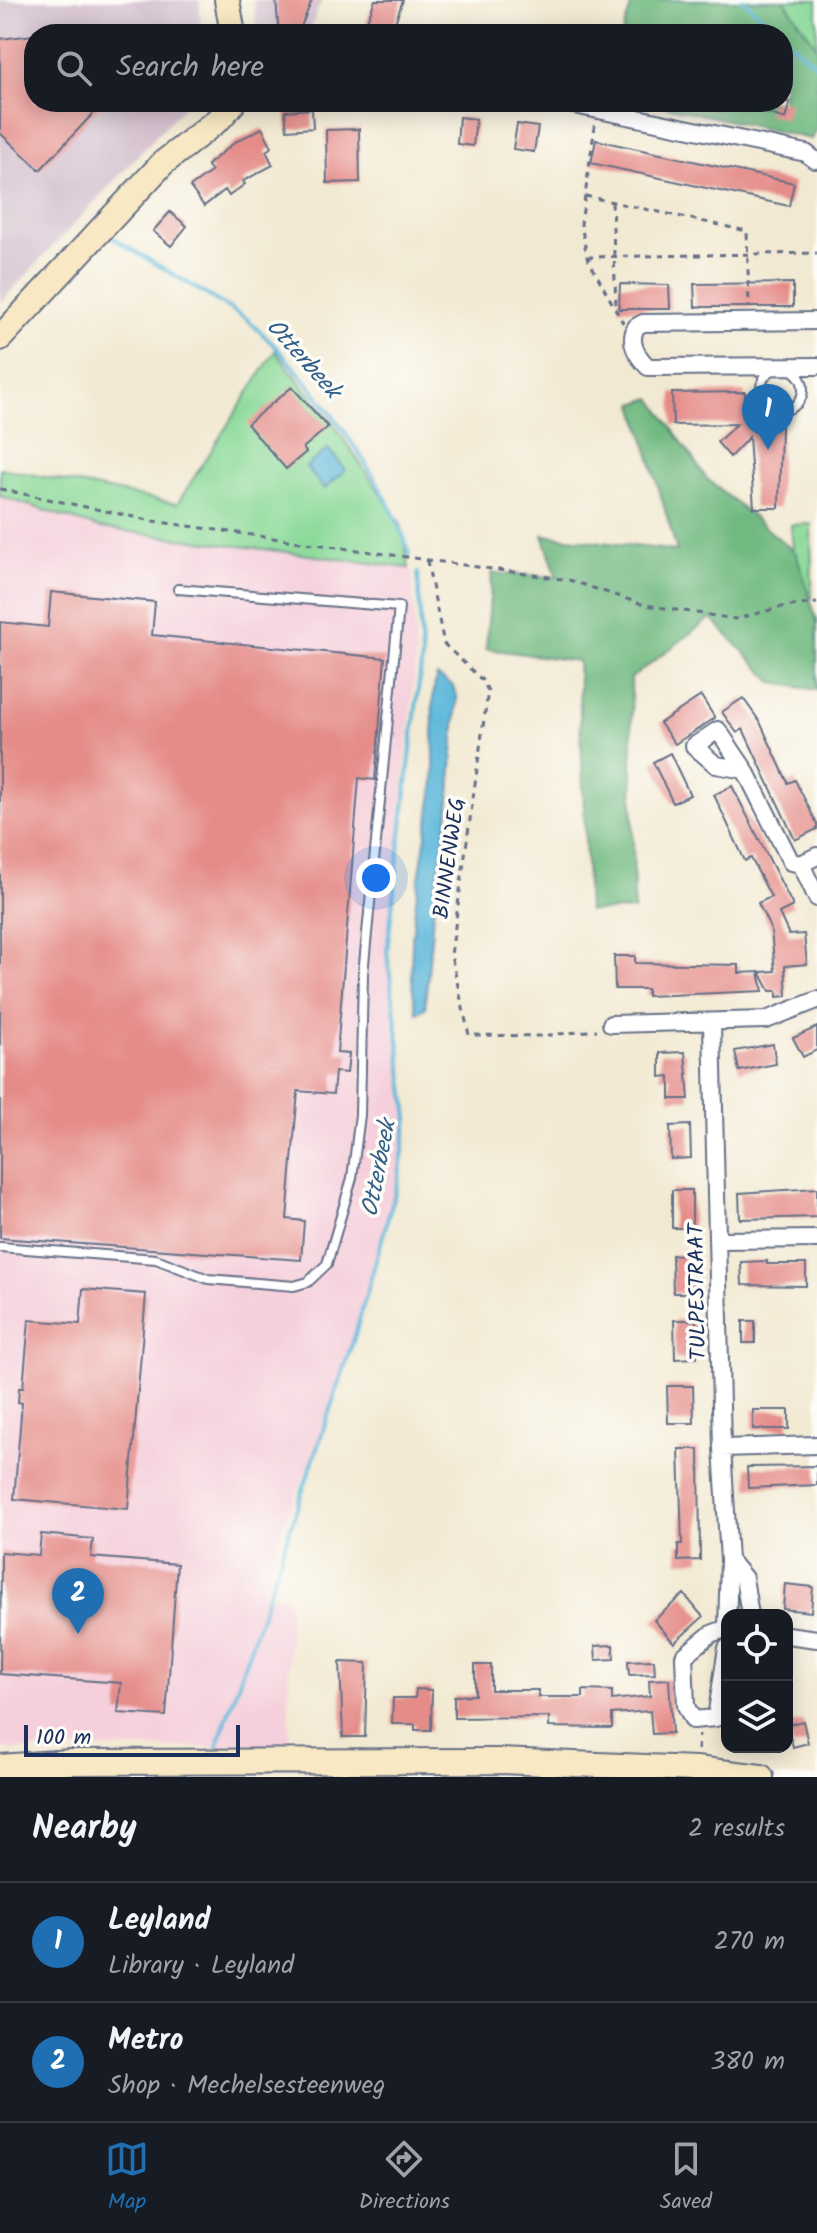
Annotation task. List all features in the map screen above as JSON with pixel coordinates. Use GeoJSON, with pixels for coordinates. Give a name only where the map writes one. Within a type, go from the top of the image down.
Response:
{"type":"FeatureCollection","features":[{"type":"Feature","properties":{"kind":"street"},"geometry":{"type":"LineString","coordinates":[[227,0],[231,24]]}},
{"type":"Feature","properties":{"kind":"street"},"geometry":{"type":"LineString","coordinates":[[0,338],[163,163],[225,112]]}},
{"type":"Feature","properties":{"kind":"street"},"geometry":{"type":"LineString","coordinates":[[607,112],[806,153],[816,162]]}},
{"type":"Feature","properties":{"kind":"street"},"geometry":{"type":"LineString","coordinates":[[817,321],[643,323],[636,327],[633,340],[634,349],[648,367],[817,366]]}},
{"type":"Feature","properties":{"kind":"street"},"geometry":{"type":"LineString","coordinates":[[745,770],[791,862],[801,864],[817,856]]}},
{"type":"Feature","properties":{"kind":"street"},"geometry":{"type":"LineString","coordinates":[[801,864],[817,898]]}},
{"type":"Feature","properties":{"kind":"street"},"geometry":{"type":"LineString","coordinates":[[611,1024],[712,1024],[766,1020],[817,1000]]}},
{"type":"Feature","properties":{"kind":"street","name":"TULPESTRAAT"},"geometry":{"type":"LineString","coordinates":[[712,1024],[722,1448],[729,1560],[728,1609]]}},
{"type":"Feature","properties":{"kind":"street"},"geometry":{"type":"LineString","coordinates":[[717,1240],[817,1239]]}},
{"type":"Feature","properties":{"kind":"street"},"geometry":{"type":"LineString","coordinates":[[722,1448],[817,1445]]}},
{"type":"Feature","properties":{"kind":"street","name":"TULPESTRAAT"},"geometry":{"type":"LineString","coordinates":[[729,1560],[744,1578],[749,1609]]}},
{"type":"Feature","properties":{"kind":"street","name":"TULPESTRAAT"},"geometry":{"type":"LineString","coordinates":[[700,1722],[687,1715],[683,1660],[687,1652],[711,1634],[721,1631]]}},
{"type":"Feature","properties":{"kind":"street"},"geometry":{"type":"LineString","coordinates":[[793,1636],[817,1639]]}},
{"type":"Feature","properties":{"kind":"street"},"geometry":{"type":"LineString","coordinates":[[700,1722],[716,1718],[722,1681]]}},
{"type":"Feature","properties":{"kind":"street"},"geometry":{"type":"LineString","coordinates":[[0,1767],[696,1769],[761,1777]]}},
{"type":"Feature","properties":{"kind":"lane"},"geometry":{"type":"LineString","coordinates":[[784,368],[800,377],[802,397],[788,410],[777,410],[768,405],[761,386],[773,370],[784,368]]}},
{"type":"Feature","properties":{"kind":"lane"},"geometry":{"type":"LineString","coordinates":[[0,1247],[156,1259],[208,1279],[294,1286],[319,1276],[327,1264],[352,1178],[360,1115],[363,974],[399,607],[178,589]]}},
{"type":"Feature","properties":{"kind":"path"},"geometry":{"type":"LineString","coordinates":[[597,112],[581,224],[587,257],[633,340]]}},
{"type":"Feature","properties":{"kind":"path"},"geometry":{"type":"LineString","coordinates":[[585,196],[747,231],[745,254],[750,321]]}},
{"type":"Feature","properties":{"kind":"path"},"geometry":{"type":"LineString","coordinates":[[612,202],[616,310]]}},
{"type":"Feature","properties":{"kind":"path"},"geometry":{"type":"LineString","coordinates":[[587,257],[817,253]]}},
{"type":"Feature","properties":{"kind":"path"},"geometry":{"type":"LineString","coordinates":[[0,489],[153,521],[569,580],[645,605],[735,619],[817,603]]}},
{"type":"Feature","properties":{"kind":"path","name":"BINNENWEG"},"geometry":{"type":"LineString","coordinates":[[427,561],[444,644],[483,681],[488,691],[451,955],[469,1035],[541,1036],[592,1032],[611,1024]]}},
{"type":"Feature","properties":{"kind":"path"},"geometry":{"type":"LineString","coordinates":[[696,1769],[700,1722]]}},
{"type":"Feature","properties":{"kind":"shaded area"},"geometry":{"type":"Polygon","coordinates":[[[0,0],[199,0],[201,24],[24,24],[24,112],[179,112],[0,303],[0,0]]]}},
{"type":"Feature","properties":{"kind":"shaded area"},"geometry":{"type":"Polygon","coordinates":[[[254,0],[322,0],[312,24],[256,24],[254,0]]]}},
{"type":"Feature","properties":{"kind":"shaded area"},"geometry":{"type":"Polygon","coordinates":[[[0,496],[100,528],[412,569],[416,658],[387,951],[393,1033],[399,1044],[408,1118],[398,1182],[355,1335],[326,1422],[282,1530],[264,1592],[289,1597],[289,1746],[0,1750],[0,496]]]}},
{"type":"Feature","properties":{"kind":"green space"},"geometry":{"type":"Polygon","coordinates":[[[633,0],[784,0],[817,47],[817,128],[811,139],[691,112],[793,112],[793,24],[625,24],[633,0]]]}},
{"type":"Feature","properties":{"kind":"green space"},"geometry":{"type":"Polygon","coordinates":[[[784,0],[817,0],[817,47],[784,0]]]}},
{"type":"Feature","properties":{"kind":"green space"},"geometry":{"type":"Polygon","coordinates":[[[275,351],[333,423],[401,524],[409,568],[100,528],[0,496],[0,468],[177,504],[275,351]]]}},
{"type":"Feature","properties":{"kind":"green space"},"geometry":{"type":"Polygon","coordinates":[[[652,398],[706,478],[796,553],[817,621],[817,690],[774,683],[711,618],[631,678],[634,910],[588,911],[578,661],[486,649],[492,573],[557,577],[543,535],[677,551],[634,404],[652,398]]]}},
{"type":"Feature","properties":{"kind":"green space"},"geometry":{"type":"Polygon","coordinates":[[[811,524],[812,598],[797,598],[791,525],[811,524]]]}},
{"type":"Feature","properties":{"kind":"water"},"geometry":{"type":"Polygon","coordinates":[[[328,449],[346,470],[324,489],[306,467],[328,449]]]}},
{"type":"Feature","properties":{"kind":"water"},"geometry":{"type":"Polygon","coordinates":[[[437,676],[452,685],[457,696],[449,811],[435,892],[425,1008],[417,1013],[411,961],[420,873],[433,792],[433,701],[437,676]]]}},
{"type":"Feature","properties":{"kind":"building"},"geometry":{"type":"Polygon","coordinates":[[[276,0],[312,0],[302,24],[278,24],[276,0]]]}},
{"type":"Feature","properties":{"kind":"building"},"geometry":{"type":"Polygon","coordinates":[[[375,0],[403,0],[395,24],[366,24],[375,0]]]}},
{"type":"Feature","properties":{"kind":"building"},"geometry":{"type":"Polygon","coordinates":[[[24,36],[24,112],[95,112],[40,170],[0,133],[0,39],[24,36]]]}},
{"type":"Feature","properties":{"kind":"building"},"geometry":{"type":"Polygon","coordinates":[[[285,112],[312,112],[313,128],[287,130],[285,112]]]}},
{"type":"Feature","properties":{"kind":"building"},"geometry":{"type":"Polygon","coordinates":[[[767,112],[787,112],[785,119],[767,112]]]}},
{"type":"Feature","properties":{"kind":"building"},"geometry":{"type":"Polygon","coordinates":[[[459,117],[476,119],[473,146],[457,144],[459,117]]]}},
{"type":"Feature","properties":{"kind":"building"},"geometry":{"type":"Polygon","coordinates":[[[517,124],[538,127],[534,152],[513,149],[517,124]]]}},
{"type":"Feature","properties":{"kind":"building"},"geometry":{"type":"Polygon","coordinates":[[[262,128],[272,147],[266,151],[273,165],[243,181],[245,184],[229,196],[225,190],[204,206],[190,187],[212,171],[207,165],[235,142],[262,128]]]}},
{"type":"Feature","properties":{"kind":"building"},"geometry":{"type":"Polygon","coordinates":[[[359,129],[360,182],[327,183],[326,130],[359,129]]]}},
{"type":"Feature","properties":{"kind":"building"},"geometry":{"type":"Polygon","coordinates":[[[596,140],[794,183],[789,206],[591,163],[596,140]]]}},
{"type":"Feature","properties":{"kind":"building"},"geometry":{"type":"Polygon","coordinates":[[[170,212],[187,226],[171,246],[153,231],[170,212]]]}},
{"type":"Feature","properties":{"kind":"building"},"geometry":{"type":"Polygon","coordinates":[[[793,283],[793,307],[695,307],[694,284],[793,283]]]}},
{"type":"Feature","properties":{"kind":"building"},"geometry":{"type":"Polygon","coordinates":[[[620,284],[669,285],[670,309],[619,309],[620,284]]]}},
{"type":"Feature","properties":{"kind":"building"},"geometry":{"type":"Polygon","coordinates":[[[292,387],[328,427],[303,448],[306,452],[286,469],[247,424],[292,387]]]}},
{"type":"Feature","properties":{"kind":"building"},"geometry":{"type":"Polygon","coordinates":[[[745,392],[745,399],[758,410],[765,406],[764,415],[774,426],[781,426],[779,508],[754,508],[749,437],[730,457],[717,442],[737,424],[673,425],[672,393],[745,392]]]}},
{"type":"Feature","properties":{"kind":"building"},"geometry":{"type":"Polygon","coordinates":[[[51,592],[155,602],[152,635],[385,658],[375,780],[359,778],[337,1053],[349,1054],[347,1073],[335,1072],[333,1094],[298,1091],[287,1219],[304,1221],[301,1260],[0,1238],[0,622],[48,627],[51,592]]]}},
{"type":"Feature","properties":{"kind":"building"},"geometry":{"type":"Polygon","coordinates":[[[701,696],[715,718],[675,744],[660,723],[701,696]]]}},
{"type":"Feature","properties":{"kind":"building"},"geometry":{"type":"Polygon","coordinates":[[[743,698],[760,722],[788,783],[795,780],[817,824],[817,829],[795,840],[743,729],[737,733],[722,712],[743,698]]]}},
{"type":"Feature","properties":{"kind":"building"},"geometry":{"type":"Polygon","coordinates":[[[670,753],[690,795],[673,803],[653,762],[670,753]]]}},
{"type":"Feature","properties":{"kind":"building"},"geometry":{"type":"Polygon","coordinates":[[[732,786],[793,906],[779,913],[789,935],[804,934],[807,964],[785,966],[787,996],[777,997],[777,991],[770,991],[760,972],[775,971],[771,930],[758,903],[771,897],[751,858],[745,861],[714,795],[732,786]]]}},
{"type":"Feature","properties":{"kind":"building"},"geometry":{"type":"Polygon","coordinates":[[[614,956],[635,956],[635,963],[739,965],[739,973],[759,972],[763,991],[647,996],[647,989],[615,989],[614,956]]]}},
{"type":"Feature","properties":{"kind":"building"},"geometry":{"type":"Polygon","coordinates":[[[817,1027],[817,1050],[803,1057],[793,1038],[817,1027]]]}},
{"type":"Feature","properties":{"kind":"building"},"geometry":{"type":"Polygon","coordinates":[[[773,1044],[776,1064],[739,1071],[735,1051],[773,1044]]]}},
{"type":"Feature","properties":{"kind":"building"},"geometry":{"type":"Polygon","coordinates":[[[685,1052],[689,1099],[670,1099],[670,1076],[660,1077],[660,1053],[685,1052]]]}},
{"type":"Feature","properties":{"kind":"building"},"geometry":{"type":"Polygon","coordinates":[[[690,1125],[691,1158],[671,1159],[670,1126],[690,1125]]]}},
{"type":"Feature","properties":{"kind":"building"},"geometry":{"type":"Polygon","coordinates":[[[817,1188],[817,1217],[740,1219],[739,1193],[817,1188]]]}},
{"type":"Feature","properties":{"kind":"building"},"geometry":{"type":"Polygon","coordinates":[[[672,1190],[692,1190],[692,1228],[672,1228],[672,1190]]]}},
{"type":"Feature","properties":{"kind":"building"},"geometry":{"type":"Polygon","coordinates":[[[693,1254],[694,1293],[673,1293],[672,1255],[693,1254]]]}},
{"type":"Feature","properties":{"kind":"building"},"geometry":{"type":"Polygon","coordinates":[[[767,1261],[767,1264],[806,1264],[806,1286],[742,1285],[741,1262],[767,1261]]]}},
{"type":"Feature","properties":{"kind":"building"},"geometry":{"type":"Polygon","coordinates":[[[83,1289],[146,1294],[128,1509],[14,1499],[22,1403],[18,1402],[19,1388],[23,1388],[29,1320],[80,1324],[83,1289]]]}},
{"type":"Feature","properties":{"kind":"building"},"geometry":{"type":"Polygon","coordinates":[[[674,1320],[696,1320],[697,1358],[675,1359],[674,1320]]]}},
{"type":"Feature","properties":{"kind":"building"},"geometry":{"type":"Polygon","coordinates":[[[743,1321],[755,1321],[755,1343],[743,1343],[743,1321]]]}},
{"type":"Feature","properties":{"kind":"building"},"geometry":{"type":"Polygon","coordinates":[[[667,1386],[693,1386],[694,1423],[668,1423],[667,1386]]]}},
{"type":"Feature","properties":{"kind":"building"},"geometry":{"type":"Polygon","coordinates":[[[753,1410],[789,1410],[789,1429],[753,1429],[753,1410]]]}},
{"type":"Feature","properties":{"kind":"building"},"geometry":{"type":"Polygon","coordinates":[[[679,1449],[699,1449],[700,1560],[678,1561],[678,1544],[682,1544],[679,1449]]]}},
{"type":"Feature","properties":{"kind":"building"},"geometry":{"type":"Polygon","coordinates":[[[817,1466],[817,1485],[748,1488],[747,1467],[817,1466]]]}},
{"type":"Feature","properties":{"kind":"building"},"geometry":{"type":"Polygon","coordinates":[[[41,1534],[93,1539],[91,1557],[177,1564],[166,1716],[118,1713],[121,1683],[0,1674],[1,1552],[39,1555],[41,1534]]]}},
{"type":"Feature","properties":{"kind":"building"},"geometry":{"type":"Polygon","coordinates":[[[785,1584],[813,1587],[811,1612],[783,1609],[785,1584]]]}},
{"type":"Feature","properties":{"kind":"building"},"geometry":{"type":"Polygon","coordinates":[[[684,1594],[703,1617],[674,1643],[654,1620],[684,1594]]]}},
{"type":"Feature","properties":{"kind":"building"},"geometry":{"type":"Polygon","coordinates":[[[613,1645],[614,1659],[596,1660],[595,1646],[613,1645]]]}},
{"type":"Feature","properties":{"kind":"building"},"geometry":{"type":"Polygon","coordinates":[[[654,1660],[655,1674],[629,1675],[628,1661],[654,1660]]]}},
{"type":"Feature","properties":{"kind":"building"},"geometry":{"type":"Polygon","coordinates":[[[340,1662],[367,1663],[365,1737],[343,1737],[340,1662]]]}},
{"type":"Feature","properties":{"kind":"building"},"geometry":{"type":"Polygon","coordinates":[[[475,1665],[491,1665],[491,1690],[538,1690],[538,1697],[583,1697],[583,1690],[612,1691],[612,1700],[650,1696],[649,1680],[669,1679],[672,1733],[652,1734],[650,1711],[612,1714],[612,1728],[549,1727],[549,1717],[454,1718],[454,1696],[475,1695],[475,1665]]]}},
{"type":"Feature","properties":{"kind":"building"},"geometry":{"type":"Polygon","coordinates":[[[416,1689],[432,1690],[431,1730],[415,1730],[415,1724],[392,1724],[393,1698],[415,1698],[416,1689]]]}},
{"type":"Feature","properties":{"kind":"building"},"geometry":{"type":"Polygon","coordinates":[[[803,1721],[808,1743],[793,1747],[793,1724],[803,1721]]]}},
{"type":"Feature","properties":{"kind":"waterway"},"geometry":{"type":"LineString","coordinates":[[743,0],[770,24]]}},
{"type":"Feature","properties":{"kind":"waterway"},"geometry":{"type":"LineString","coordinates":[[793,45],[817,66]]}},
{"type":"Feature","properties":{"kind":"waterway","name":"Otterbeek"},"geometry":{"type":"LineString","coordinates":[[113,238],[247,319],[270,342],[319,397],[364,461],[399,525],[410,555]]}},
{"type":"Feature","properties":{"kind":"waterway","name":"Otterbeek"},"geometry":{"type":"LineString","coordinates":[[217,1747],[355,1335],[398,1182],[408,1118],[387,951],[422,657],[418,573]]}},
{"type":"Feature","properties":{"kind":"place","name":"Leyland"},"geometry":{"type":"Point","coordinates":[768,450]}},
{"type":"Feature","properties":{"kind":"place","name":"Metro"},"geometry":{"type":"Point","coordinates":[78,1634]}}]}
